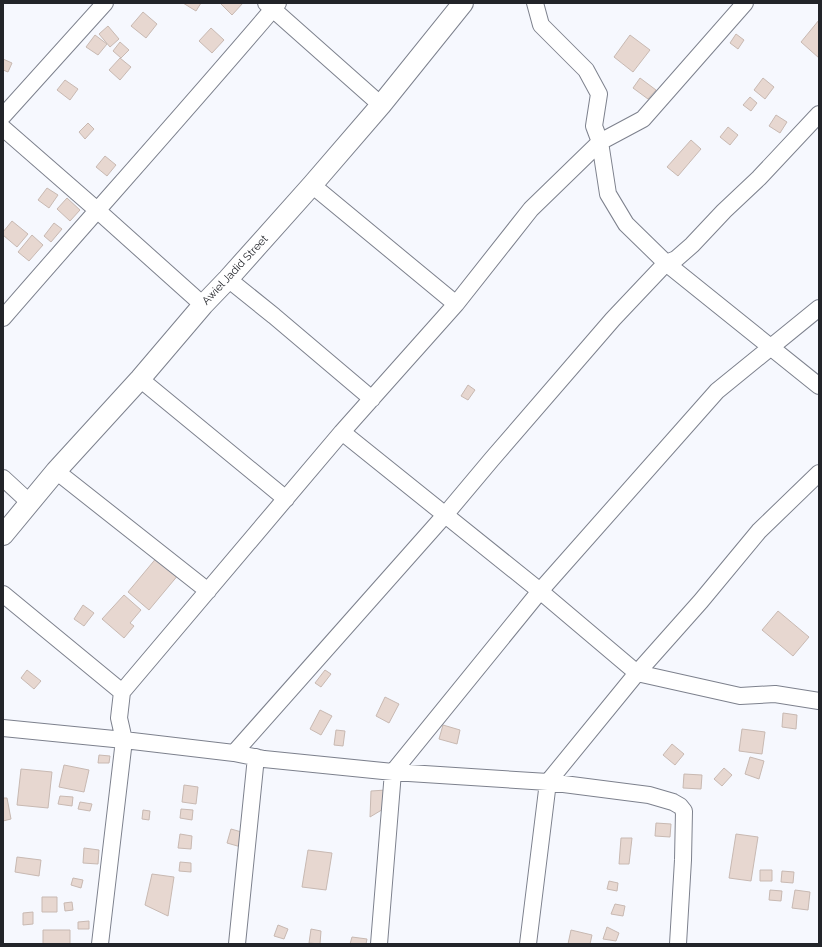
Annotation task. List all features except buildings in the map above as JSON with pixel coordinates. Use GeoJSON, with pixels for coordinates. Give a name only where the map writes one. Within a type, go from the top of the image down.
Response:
{"type":"FeatureCollection","features":[{"type":"Feature","properties":{"kind":"street"},"geometry":{"type":"LineString","coordinates":[[3,116],[105,3]]}},
{"type":"Feature","properties":{"kind":"street","name":"Awiel Jadid Street"},"geometry":{"type":"LineString","coordinates":[[3,535],[56,471],[140,379],[203,305],[312,185],[381,105],[463,3]]}},
{"type":"Feature","properties":{"kind":"street"},"geometry":{"type":"LineString","coordinates":[[535,3],[541,25],[586,70],[599,94],[594,126],[600,142],[608,194],[626,224],[666,263],[819,386]]}},
{"type":"Feature","properties":{"kind":"street"},"geometry":{"type":"LineString","coordinates":[[100,944],[124,740],[119,718],[122,692],[342,432],[456,304],[531,209],[600,142],[643,119],[745,3]]}},
{"type":"Feature","properties":{"kind":"street"},"geometry":{"type":"LineString","coordinates":[[3,318],[164,136],[272,5],[381,105]]}},
{"type":"Feature","properties":{"kind":"street"},"geometry":{"type":"LineString","coordinates":[[234,753],[446,515],[492,459],[613,319],[666,263],[676,259],[692,245],[759,178],[819,114]]}},
{"type":"Feature","properties":{"kind":"street"},"geometry":{"type":"LineString","coordinates":[[3,128],[203,305]]}},
{"type":"Feature","properties":{"kind":"street"},"geometry":{"type":"LineString","coordinates":[[312,185],[456,304]]}},
{"type":"Feature","properties":{"kind":"street"},"geometry":{"type":"LineString","coordinates":[[228,279],[372,399]]}},
{"type":"Feature","properties":{"kind":"street"},"geometry":{"type":"LineString","coordinates":[[379,944],[393,772],[540,591],[717,391],[819,308]]}},
{"type":"Feature","properties":{"kind":"street"},"geometry":{"type":"LineString","coordinates":[[140,379],[286,499]]}},
{"type":"Feature","properties":{"kind":"street"},"geometry":{"type":"LineString","coordinates":[[342,432],[540,591],[637,673],[740,696],[775,694],[819,701]]}},
{"type":"Feature","properties":{"kind":"street"},"geometry":{"type":"LineString","coordinates":[[56,471],[208,591]]}},
{"type":"Feature","properties":{"kind":"street"},"geometry":{"type":"LineString","coordinates":[[528,944],[548,782],[637,673],[701,601],[759,531],[819,473]]}},
{"type":"Feature","properties":{"kind":"street"},"geometry":{"type":"LineString","coordinates":[[3,478],[29,502]]}},
{"type":"Feature","properties":{"kind":"street"},"geometry":{"type":"LineString","coordinates":[[3,594],[122,692]]}},
{"type":"Feature","properties":{"kind":"street"},"geometry":{"type":"LineString","coordinates":[[3,728],[124,740],[256,757],[393,772],[548,782],[650,795],[673,802],[680,806],[684,811],[683,860],[678,944]]}},
{"type":"Feature","properties":{"kind":"street"},"geometry":{"type":"LineString","coordinates":[[236,944],[256,757]]}}]}
